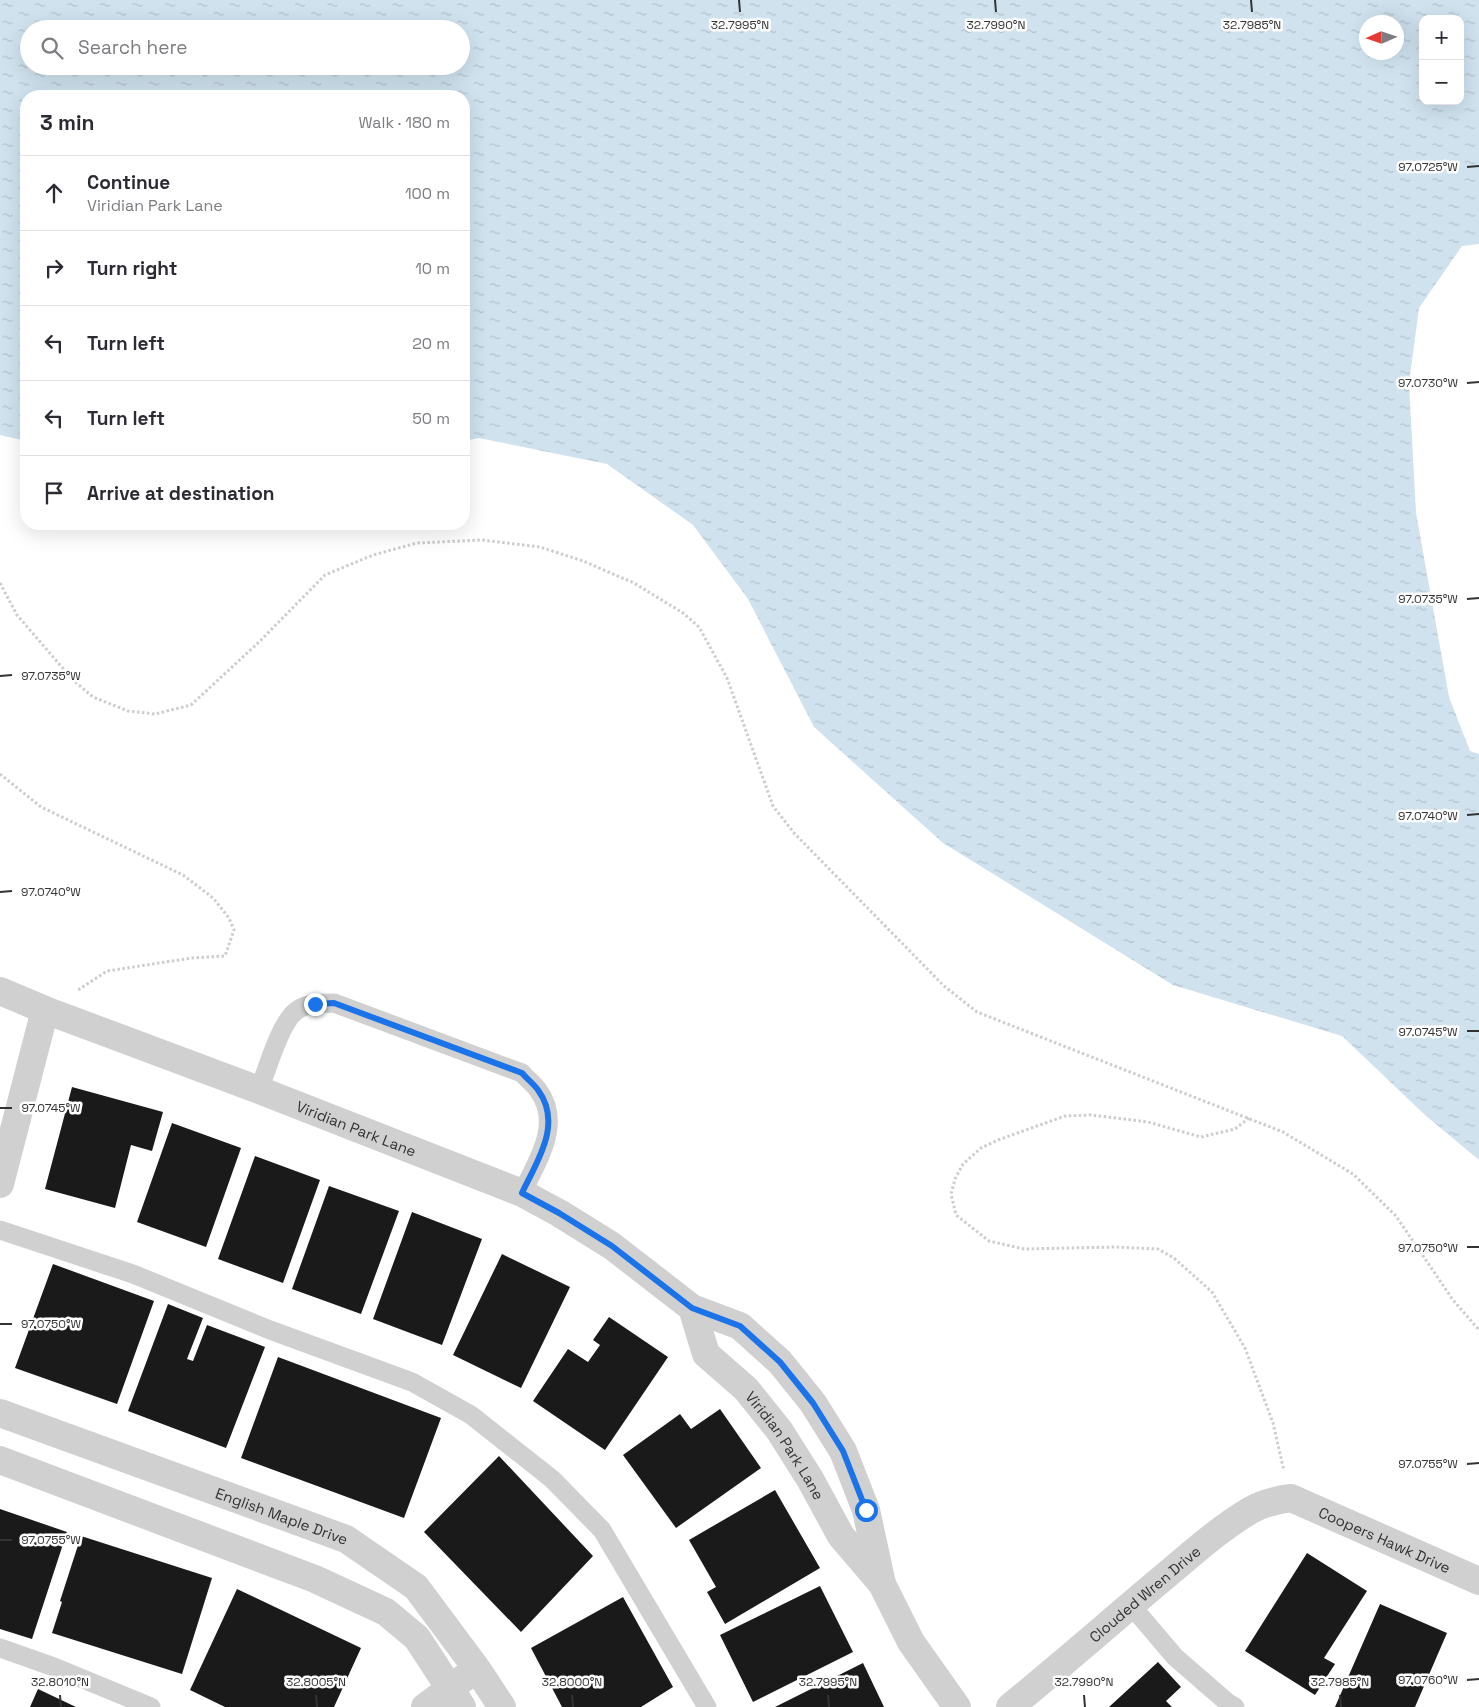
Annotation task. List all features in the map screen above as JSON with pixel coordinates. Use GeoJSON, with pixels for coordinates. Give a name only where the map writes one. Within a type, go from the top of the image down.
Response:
{"type":"FeatureCollection","features":[{"type":"Feature","properties":{"kind":"street","name":"Viridian Park Lane"},"geometry":{"type":"LineString","coordinates":[[0,990],[55,1013],[259,1090],[522,1193],[559,1213],[612,1246],[692,1308],[740,1326],[780,1362],[813,1403],[843,1451],[863,1502],[882,1584],[911,1642],[957,1707]]}},
{"type":"Feature","properties":{"kind":"street"},"geometry":{"type":"LineString","coordinates":[[0,1184],[55,1013]]}},
{"type":"Feature","properties":{"kind":"street","name":"Viridian Park Lane"},"geometry":{"type":"LineString","coordinates":[[692,1308],[706,1354],[746,1389],[779,1430],[810,1479],[841,1536],[882,1584]]}},
{"type":"Feature","properties":{"kind":"street","name":"English Maple Drive"},"geometry":{"type":"LineString","coordinates":[[0,1413],[346,1539],[416,1587],[502,1707]]}},
{"type":"Feature","properties":{"kind":"street"},"geometry":{"type":"LineString","coordinates":[[0,1460],[315,1579],[386,1612],[416,1638],[456,1698]]}},
{"type":"Feature","properties":{"kind":"street","name":"Coopers Hawk Drive"},"geometry":{"type":"LineString","coordinates":[[1291,1498],[1479,1581]]}},
{"type":"Feature","properties":{"kind":"street","name":"Clouded Wren Drive"},"geometry":{"type":"LineString","coordinates":[[1010,1707],[1210,1538],[1251,1510],[1271,1501],[1291,1498]]}},
{"type":"Feature","properties":{"kind":"street"},"geometry":{"type":"LineString","coordinates":[[426,1707],[456,1698],[476,1669]]}},
{"type":"Feature","properties":{"kind":"lane"},"geometry":{"type":"LineString","coordinates":[[259,1090],[284,1026],[296,1010],[315,1004],[334,1003],[522,1073],[539,1091],[549,1110],[549,1134],[522,1193]]}},
{"type":"Feature","properties":{"kind":"lane"},"geometry":{"type":"LineString","coordinates":[[0,1230],[133,1274],[270,1330],[412,1382],[471,1416],[552,1479],[602,1530],[706,1707]]}},
{"type":"Feature","properties":{"kind":"lane"},"geometry":{"type":"LineString","coordinates":[[1130,1604],[1175,1657],[1235,1707]]}},
{"type":"Feature","properties":{"kind":"lane"},"geometry":{"type":"LineString","coordinates":[[0,1648],[54,1667],[151,1707]]}},
{"type":"Feature","properties":{"kind":"path"},"geometry":{"type":"LineString","coordinates":[[0,582],[17,615],[72,680],[93,697],[128,712],[155,714],[191,705],[259,642],[325,575],[373,555],[416,543],[482,540],[540,547],[583,560],[634,582],[683,613],[699,627],[727,678],[773,806],[794,833],[944,986],[977,1012],[1283,1132],[1352,1174],[1396,1216],[1453,1300],[1479,1330]]}},
{"type":"Feature","properties":{"kind":"path"},"geometry":{"type":"LineString","coordinates":[[0,774],[41,807],[183,876],[214,899],[229,918],[234,930],[225,956],[107,971],[77,991],[55,1013]]}},
{"type":"Feature","properties":{"kind":"path"},"geometry":{"type":"LineString","coordinates":[[1249,1118],[1234,1130],[1201,1137],[1148,1122],[1091,1115],[1065,1116],[981,1148],[963,1164],[954,1179],[951,1194],[956,1215],[989,1241],[1024,1250],[1115,1247],[1158,1248],[1174,1258],[1212,1292],[1245,1348],[1274,1423],[1291,1498]]}},
{"type":"Feature","properties":{"kind":"water"},"geometry":{"type":"Polygon","coordinates":[[[0,0],[1479,0],[1479,244],[1462,246],[1419,308],[1409,383],[1416,513],[1449,697],[1470,751],[1479,754],[1479,1160],[1425,1115],[1342,1036],[1173,985],[943,843],[814,727],[748,599],[693,525],[607,464],[479,438],[470,440],[470,90],[20,90],[20,440],[0,435],[0,0]]]}},
{"type":"Feature","properties":{"kind":"building"},"geometry":{"type":"Polygon","coordinates":[[[72,1087],[163,1112],[152,1151],[131,1145],[115,1208],[45,1189],[72,1087]]]}},
{"type":"Feature","properties":{"kind":"building"},"geometry":{"type":"Polygon","coordinates":[[[172,1123],[241,1148],[206,1247],[137,1222],[172,1123]]]}},
{"type":"Feature","properties":{"kind":"building"},"geometry":{"type":"Polygon","coordinates":[[[255,1156],[320,1180],[283,1283],[218,1259],[255,1156]]]}},
{"type":"Feature","properties":{"kind":"building"},"geometry":{"type":"Polygon","coordinates":[[[329,1186],[399,1211],[361,1314],[292,1289],[329,1186]]]}},
{"type":"Feature","properties":{"kind":"building"},"geometry":{"type":"Polygon","coordinates":[[[412,1212],[482,1239],[442,1345],[373,1319],[412,1212]]]}},
{"type":"Feature","properties":{"kind":"building"},"geometry":{"type":"Polygon","coordinates":[[[502,1254],[570,1287],[521,1388],[453,1355],[502,1254]]]}},
{"type":"Feature","properties":{"kind":"building"},"geometry":{"type":"Polygon","coordinates":[[[53,1264],[154,1301],[117,1404],[15,1368],[53,1264]]]}},
{"type":"Feature","properties":{"kind":"building"},"geometry":{"type":"Polygon","coordinates":[[[168,1304],[203,1318],[187,1359],[193,1361],[207,1325],[265,1347],[226,1448],[128,1411],[168,1304]]]}},
{"type":"Feature","properties":{"kind":"building"},"geometry":{"type":"Polygon","coordinates":[[[609,1317],[668,1357],[605,1450],[533,1401],[568,1349],[588,1362],[600,1345],[593,1340],[609,1317]]]}},
{"type":"Feature","properties":{"kind":"building"},"geometry":{"type":"Polygon","coordinates":[[[278,1357],[441,1418],[404,1518],[241,1458],[278,1357]]]}},
{"type":"Feature","properties":{"kind":"building"},"geometry":{"type":"Polygon","coordinates":[[[720,1409],[761,1468],[676,1528],[623,1455],[680,1414],[691,1429],[720,1409]]]}},
{"type":"Feature","properties":{"kind":"building"},"geometry":{"type":"Polygon","coordinates":[[[499,1456],[593,1556],[521,1632],[424,1532],[499,1456]]]}},
{"type":"Feature","properties":{"kind":"building"},"geometry":{"type":"Polygon","coordinates":[[[775,1490],[820,1568],[725,1624],[707,1592],[716,1587],[689,1540],[775,1490]]]}},
{"type":"Feature","properties":{"kind":"building"},"geometry":{"type":"Polygon","coordinates":[[[0,1509],[67,1532],[32,1639],[0,1629],[0,1509]]]}},
{"type":"Feature","properties":{"kind":"building"},"geometry":{"type":"Polygon","coordinates":[[[81,1536],[212,1578],[182,1674],[52,1633],[62,1602],[60,1601],[81,1536]]]}},
{"type":"Feature","properties":{"kind":"building"},"geometry":{"type":"Polygon","coordinates":[[[1307,1553],[1367,1591],[1324,1658],[1335,1664],[1315,1695],[1245,1651],[1307,1553]]]}},
{"type":"Feature","properties":{"kind":"building"},"geometry":{"type":"Polygon","coordinates":[[[820,1586],[853,1652],[753,1702],[720,1635],[820,1586]]]}},
{"type":"Feature","properties":{"kind":"building"},"geometry":{"type":"Polygon","coordinates":[[[237,1589],[361,1648],[334,1707],[225,1707],[190,1690],[237,1589]]]}},
{"type":"Feature","properties":{"kind":"building"},"geometry":{"type":"Polygon","coordinates":[[[623,1597],[673,1687],[641,1707],[562,1707],[531,1648],[623,1597]]]}},
{"type":"Feature","properties":{"kind":"building"},"geometry":{"type":"Polygon","coordinates":[[[1380,1604],[1447,1633],[1415,1707],[1335,1707],[1380,1604]]]}},
{"type":"Feature","properties":{"kind":"building"},"geometry":{"type":"Polygon","coordinates":[[[1158,1662],[1181,1687],[1166,1701],[1172,1707],[1109,1707],[1158,1662]]]}},
{"type":"Feature","properties":{"kind":"building"},"geometry":{"type":"Polygon","coordinates":[[[863,1663],[884,1707],[775,1707],[863,1663]]]}},
{"type":"Feature","properties":{"kind":"building"},"geometry":{"type":"Polygon","coordinates":[[[38,1689],[76,1707],[30,1707],[38,1689]]]}},
{"type":"Feature","properties":{"kind":"route"},"geometry":{"type":"LineString","coordinates":[[315,1004],[334,1003],[522,1073],[539,1091],[549,1110],[549,1134],[522,1193],[559,1213],[612,1246],[692,1308],[740,1326],[780,1362],[813,1403],[843,1451],[866,1510]]}}]}
